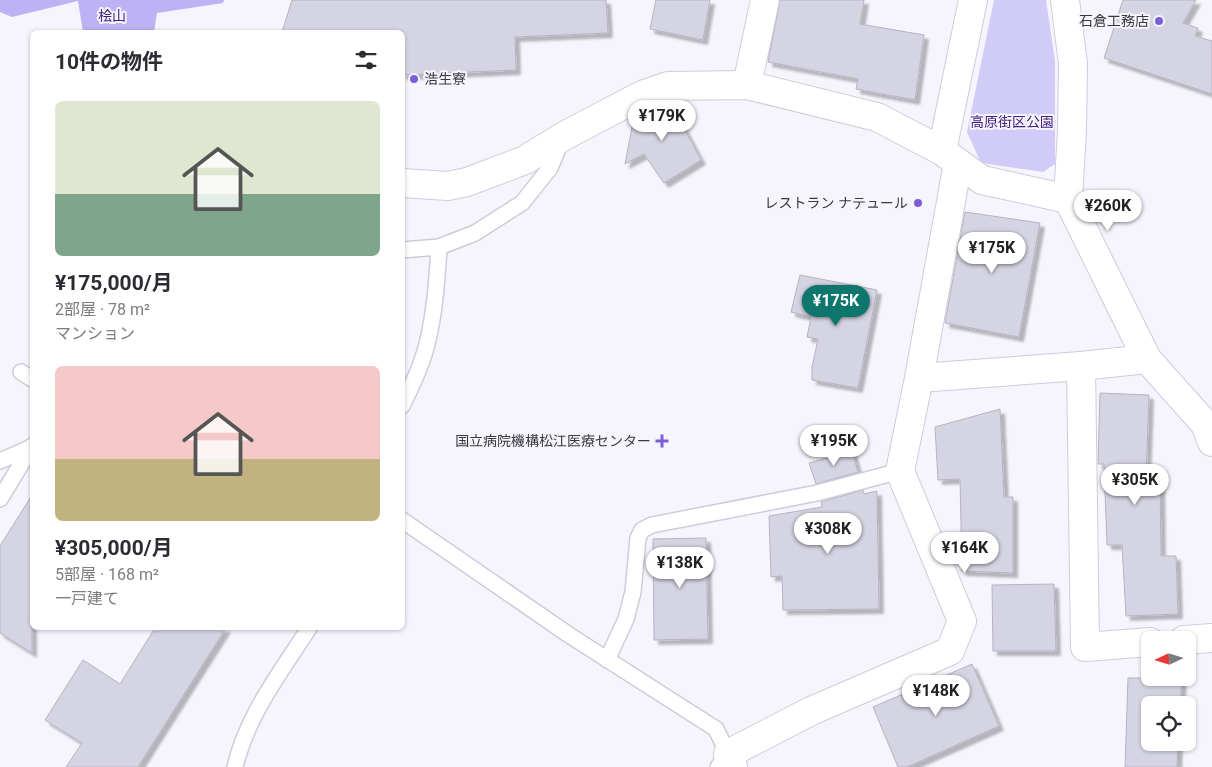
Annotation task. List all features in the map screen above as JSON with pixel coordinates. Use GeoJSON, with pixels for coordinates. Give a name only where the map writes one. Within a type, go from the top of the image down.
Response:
{"type":"FeatureCollection","features":[{"type":"Feature","properties":{"kind":"street"},"geometry":{"type":"LineString","coordinates":[[747,85],[766,0]]}},
{"type":"Feature","properties":{"kind":"street"},"geometry":{"type":"LineString","coordinates":[[726,763],[811,711],[950,651],[962,621],[900,471],[918,378],[973,0]]}},
{"type":"Feature","properties":{"kind":"street"},"geometry":{"type":"LineString","coordinates":[[1065,0],[1073,64],[1068,199],[1147,359],[1205,424],[1212,442]]}},
{"type":"Feature","properties":{"kind":"street"},"geometry":{"type":"LineString","coordinates":[[405,183],[448,186],[467,182],[524,160],[564,136],[642,95],[668,86],[747,85],[877,117],[950,157],[982,180],[1068,199]]}},
{"type":"Feature","properties":{"kind":"street"},"geometry":{"type":"LineString","coordinates":[[918,378],[1081,366],[1147,359]]}},
{"type":"Feature","properties":{"kind":"street"},"geometry":{"type":"LineString","coordinates":[[1081,366],[1085,647],[1141,643]]}},
{"type":"Feature","properties":{"kind":"street"},"geometry":{"type":"LineString","coordinates":[[1196,639],[1212,638]]}},
{"type":"Feature","properties":{"kind":"lane"},"geometry":{"type":"LineString","coordinates":[[405,250],[439,246],[475,233],[522,203],[550,168],[564,136]]}},
{"type":"Feature","properties":{"kind":"lane"},"geometry":{"type":"LineString","coordinates":[[405,399],[427,344],[437,286],[439,246]]}},
{"type":"Feature","properties":{"kind":"lane"},"geometry":{"type":"LineString","coordinates":[[0,461],[30,448]]}},
{"type":"Feature","properties":{"kind":"lane"},"geometry":{"type":"LineString","coordinates":[[0,499],[30,450]]}},
{"type":"Feature","properties":{"kind":"lane"},"geometry":{"type":"LineString","coordinates":[[607,660],[626,619],[633,592],[638,538],[642,530],[652,525],[817,493],[900,471]]}},
{"type":"Feature","properties":{"kind":"lane"},"geometry":{"type":"LineString","coordinates":[[405,522],[569,636],[716,729],[726,763]]}},
{"type":"Feature","properties":{"kind":"lane"},"geometry":{"type":"LineString","coordinates":[[235,767],[240,747],[255,713],[309,630]]}},
{"type":"Feature","properties":{"kind":"green space","name":"桧山"},"geometry":{"type":"Polygon","coordinates":[[[0,0],[224,0],[223,3],[157,13],[154,30],[83,30],[78,1],[12,17],[0,12],[0,0]]]}},
{"type":"Feature","properties":{"kind":"green space","name":"高原街区公園"},"geometry":{"type":"Polygon","coordinates":[[[994,0],[1046,0],[1055,61],[1055,164],[1043,172],[981,163],[967,132],[994,0]]]}},
{"type":"Feature","properties":{"kind":"building"},"geometry":{"type":"Polygon","coordinates":[[[292,0],[606,0],[608,33],[515,37],[516,70],[405,75],[405,30],[283,30],[292,0]]]}},
{"type":"Feature","properties":{"kind":"building"},"geometry":{"type":"Polygon","coordinates":[[[656,0],[710,0],[703,40],[650,29],[656,0]]]}},
{"type":"Feature","properties":{"kind":"building"},"geometry":{"type":"Polygon","coordinates":[[[780,0],[864,0],[860,24],[924,35],[915,100],[856,89],[858,79],[768,62],[780,0]]]}},
{"type":"Feature","properties":{"kind":"building"},"geometry":{"type":"Polygon","coordinates":[[[1123,0],[1196,0],[1183,23],[1198,28],[1195,36],[1212,41],[1212,94],[1104,58],[1123,0]]]}},
{"type":"Feature","properties":{"kind":"building"},"geometry":{"type":"Polygon","coordinates":[[[670,102],[701,160],[664,183],[644,154],[625,164],[634,117],[648,109],[670,102]]]}},
{"type":"Feature","properties":{"kind":"building"},"geometry":{"type":"Polygon","coordinates":[[[965,212],[1040,223],[1019,337],[945,323],[965,212]]]}},
{"type":"Feature","properties":{"kind":"building"},"geometry":{"type":"Polygon","coordinates":[[[800,275],[877,290],[858,388],[812,380],[812,367],[818,339],[807,337],[811,317],[791,312],[800,275]]]}},
{"type":"Feature","properties":{"kind":"building"},"geometry":{"type":"Polygon","coordinates":[[[1100,393],[1149,395],[1146,478],[1160,477],[1161,556],[1176,556],[1178,614],[1126,616],[1122,545],[1107,545],[1104,464],[1098,464],[1100,393]]]}},
{"type":"Feature","properties":{"kind":"building"},"geometry":{"type":"Polygon","coordinates":[[[1000,409],[1004,497],[1013,497],[1013,573],[962,571],[960,479],[938,480],[935,427],[1000,409]]]}},
{"type":"Feature","properties":{"kind":"building"},"geometry":{"type":"Polygon","coordinates":[[[852,451],[858,472],[816,484],[809,463],[852,451]]]}},
{"type":"Feature","properties":{"kind":"building"},"geometry":{"type":"Polygon","coordinates":[[[863,490],[864,494],[877,491],[879,609],[783,610],[782,576],[771,577],[769,516],[822,507],[821,502],[863,490]]]}},
{"type":"Feature","properties":{"kind":"building"},"geometry":{"type":"Polygon","coordinates":[[[30,498],[30,630],[32,630],[32,653],[0,633],[0,546],[30,498]]]}},
{"type":"Feature","properties":{"kind":"building"},"geometry":{"type":"Polygon","coordinates":[[[706,538],[708,639],[654,640],[653,539],[706,538]]]}},
{"type":"Feature","properties":{"kind":"building"},"geometry":{"type":"Polygon","coordinates":[[[1054,584],[1056,651],[993,651],[992,585],[1054,584]]]}},
{"type":"Feature","properties":{"kind":"building"},"geometry":{"type":"Polygon","coordinates":[[[154,630],[225,630],[138,767],[66,767],[82,743],[45,720],[83,660],[120,684],[154,630]]]}},
{"type":"Feature","properties":{"kind":"building"},"geometry":{"type":"Polygon","coordinates":[[[972,664],[999,726],[907,767],[898,767],[873,707],[972,664]]]}},
{"type":"Feature","properties":{"kind":"building"},"geometry":{"type":"Polygon","coordinates":[[[1128,678],[1141,678],[1141,686],[1181,686],[1181,696],[1141,696],[1141,751],[1178,751],[1177,767],[1125,767],[1128,678]]]}},
{"type":"Feature","properties":{"kind":"place","name":"石倉工務店"},"geometry":{"type":"Point","coordinates":[1159,21]}},
{"type":"Feature","properties":{"kind":"place","name":"浩生寮"},"geometry":{"type":"Point","coordinates":[414,79]}},
{"type":"Feature","properties":{"kind":"place","name":"レストラン ナテュール"},"geometry":{"type":"Point","coordinates":[918,203]}},
{"type":"Feature","properties":{"kind":"place","name":"国立病院機構松江医療センター"},"geometry":{"type":"Point","coordinates":[662,441]}}]}
